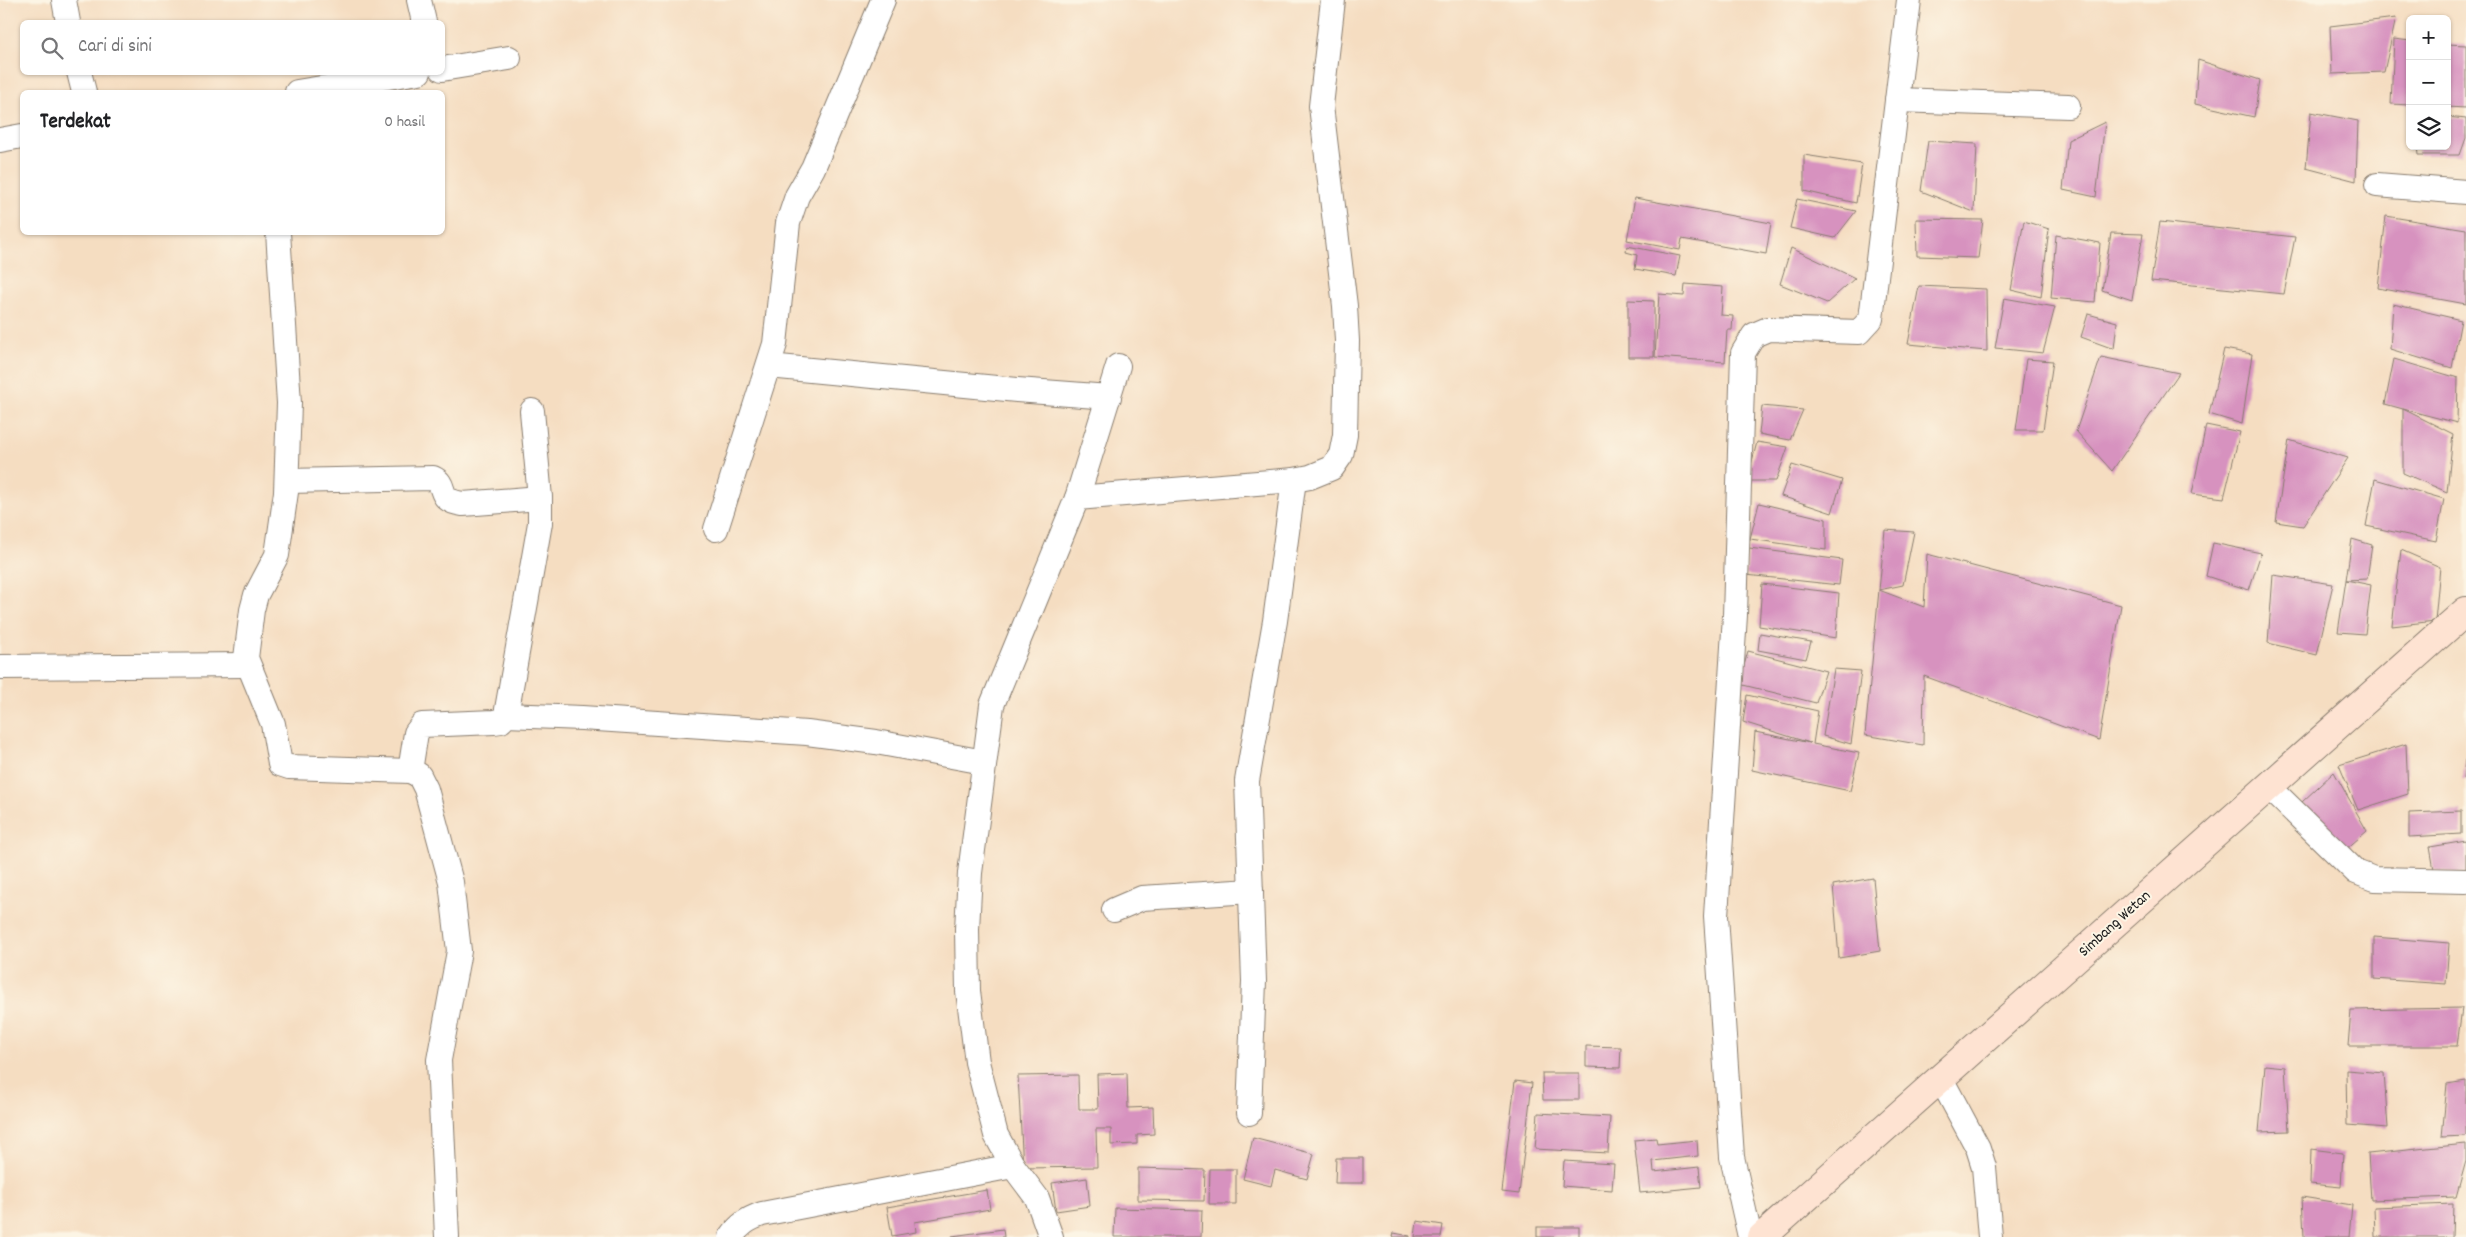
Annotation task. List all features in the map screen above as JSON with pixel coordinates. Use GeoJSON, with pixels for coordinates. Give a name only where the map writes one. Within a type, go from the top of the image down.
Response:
{"type":"FeatureCollection","features":[{"type":"Feature","properties":{"kind":"street"},"geometry":{"type":"LineString","coordinates":[[64,0],[68,20]]}},
{"type":"Feature","properties":{"kind":"street"},"geometry":{"type":"LineString","coordinates":[[419,0],[424,20]]}},
{"type":"Feature","properties":{"kind":"street"},"geometry":{"type":"LineString","coordinates":[[716,529],[769,366],[778,330],[788,223],[797,196],[813,168],[883,0]]}},
{"type":"Feature","properties":{"kind":"street"},"geometry":{"type":"LineString","coordinates":[[1077,498],[1294,480],[1310,477],[1332,468],[1341,455],[1345,435],[1347,341],[1345,306],[1320,106],[1333,0]]}},
{"type":"Feature","properties":{"kind":"street"},"geometry":{"type":"LineString","coordinates":[[1750,1237],[1732,1157],[1716,916],[1735,615],[1742,353],[1754,335],[1768,329],[1859,332],[1871,319],[1909,0]]}},
{"type":"Feature","properties":{"kind":"street"},"geometry":{"type":"LineString","coordinates":[[445,68],[508,58]]}},
{"type":"Feature","properties":{"kind":"street"},"geometry":{"type":"LineString","coordinates":[[80,75],[84,90]]}},
{"type":"Feature","properties":{"kind":"street"},"geometry":{"type":"LineString","coordinates":[[309,90],[402,75]]}},
{"type":"Feature","properties":{"kind":"street"},"geometry":{"type":"LineString","coordinates":[[1897,100],[2068,106]]}},
{"type":"Feature","properties":{"kind":"street"},"geometry":{"type":"LineString","coordinates":[[0,140],[20,136]]}},
{"type":"Feature","properties":{"kind":"street"},"geometry":{"type":"LineString","coordinates":[[2377,185],[2466,192]]}},
{"type":"Feature","properties":{"kind":"street"},"geometry":{"type":"LineString","coordinates":[[278,235],[289,403],[287,481],[278,556],[256,595],[252,610],[246,648],[248,665],[270,714],[280,764],[289,768],[410,771],[419,774],[426,788],[451,882],[459,951],[439,1060],[447,1237]]}},
{"type":"Feature","properties":{"kind":"street"},"geometry":{"type":"LineString","coordinates":[[769,366],[1109,397]]}},
{"type":"Feature","properties":{"kind":"street"},"geometry":{"type":"LineString","coordinates":[[1051,1237],[1037,1198],[1013,1166],[996,1136],[977,1062],[968,991],[967,929],[970,873],[992,704],[1077,498],[1118,366]]}},
{"type":"Feature","properties":{"kind":"street"},"geometry":{"type":"LineString","coordinates":[[410,771],[416,733],[422,725],[494,722],[501,721],[506,715],[540,524],[540,498],[532,411]]}},
{"type":"Feature","properties":{"kind":"street"},"geometry":{"type":"LineString","coordinates":[[287,481],[433,478],[439,483],[445,498],[452,502],[463,504],[540,498]]}},
{"type":"Feature","properties":{"kind":"street"},"geometry":{"type":"LineString","coordinates":[[1249,1113],[1254,981],[1247,781],[1275,621],[1294,480]]}},
{"type":"Feature","properties":{"kind":"street","name":"Simbang Wetan"},"geometry":{"type":"LineString","coordinates":[[1762,1237],[2466,611]]}},
{"type":"Feature","properties":{"kind":"street"},"geometry":{"type":"LineString","coordinates":[[0,667],[248,665]]}},
{"type":"Feature","properties":{"kind":"street"},"geometry":{"type":"LineString","coordinates":[[506,715],[582,718],[808,733],[876,742],[984,762]]}},
{"type":"Feature","properties":{"kind":"street"},"geometry":{"type":"LineString","coordinates":[[2270,787],[2356,872],[2374,879],[2466,881]]}},
{"type":"Feature","properties":{"kind":"street"},"geometry":{"type":"LineString","coordinates":[[1114,910],[1142,898],[1250,891]]}},
{"type":"Feature","properties":{"kind":"street"},"geometry":{"type":"LineString","coordinates":[[1941,1079],[1978,1148],[1984,1167],[1990,1237]]}},
{"type":"Feature","properties":{"kind":"street"},"geometry":{"type":"LineString","coordinates":[[732,1237],[738,1226],[746,1220],[762,1214],[1013,1166]]}},
{"type":"Feature","properties":{"kind":"building"},"geometry":{"type":"Polygon","coordinates":[[[2396,18],[2384,72],[2332,74],[2330,26],[2396,18]]]}},
{"type":"Feature","properties":{"kind":"building"},"geometry":{"type":"Polygon","coordinates":[[[2394,39],[2406,40],[2406,105],[2391,104],[2394,39]]]}},
{"type":"Feature","properties":{"kind":"building"},"geometry":{"type":"Polygon","coordinates":[[[2451,44],[2466,45],[2466,108],[2451,107],[2451,44]]]}},
{"type":"Feature","properties":{"kind":"building"},"geometry":{"type":"Polygon","coordinates":[[[2198,60],[2260,80],[2254,117],[2195,104],[2198,60]]]}},
{"type":"Feature","properties":{"kind":"building"},"geometry":{"type":"Polygon","coordinates":[[[2311,112],[2358,121],[2356,181],[2306,168],[2311,112]]]}},
{"type":"Feature","properties":{"kind":"building"},"geometry":{"type":"Polygon","coordinates":[[[2451,117],[2466,119],[2466,138],[2460,155],[2418,155],[2417,150],[2451,150],[2451,117]]]}},
{"type":"Feature","properties":{"kind":"building"},"geometry":{"type":"Polygon","coordinates":[[[2105,122],[2096,197],[2063,190],[2068,140],[2105,122]]]}},
{"type":"Feature","properties":{"kind":"building"},"geometry":{"type":"Polygon","coordinates":[[[1928,141],[1977,144],[1974,212],[1921,191],[1928,141]]]}},
{"type":"Feature","properties":{"kind":"building"},"geometry":{"type":"Polygon","coordinates":[[[1804,155],[1862,164],[1856,203],[1804,191],[1804,155]]]}},
{"type":"Feature","properties":{"kind":"building"},"geometry":{"type":"Polygon","coordinates":[[[1635,198],[1771,223],[1766,254],[1682,239],[1680,250],[1627,240],[1635,198]]]}},
{"type":"Feature","properties":{"kind":"building"},"geometry":{"type":"Polygon","coordinates":[[[1797,199],[1856,211],[1835,238],[1790,228],[1797,199]]]}},
{"type":"Feature","properties":{"kind":"building"},"geometry":{"type":"Polygon","coordinates":[[[2386,216],[2466,229],[2466,304],[2378,288],[2386,216]]]}},
{"type":"Feature","properties":{"kind":"building"},"geometry":{"type":"Polygon","coordinates":[[[1916,219],[1983,220],[1978,258],[1917,256],[1916,219]]]}},
{"type":"Feature","properties":{"kind":"building"},"geometry":{"type":"Polygon","coordinates":[[[2024,221],[2049,229],[2041,297],[2011,290],[2024,221]]]}},
{"type":"Feature","properties":{"kind":"building"},"geometry":{"type":"Polygon","coordinates":[[[2160,222],[2295,237],[2284,294],[2151,281],[2160,222]]]}},
{"type":"Feature","properties":{"kind":"building"},"geometry":{"type":"Polygon","coordinates":[[[2111,233],[2143,234],[2132,300],[2102,290],[2111,233]]]}},
{"type":"Feature","properties":{"kind":"building"},"geometry":{"type":"Polygon","coordinates":[[[2056,235],[2100,243],[2095,302],[2051,298],[2056,235]]]}},
{"type":"Feature","properties":{"kind":"building"},"geometry":{"type":"Polygon","coordinates":[[[1627,246],[1680,256],[1676,276],[1635,269],[1637,255],[1626,252],[1627,246]]]}},
{"type":"Feature","properties":{"kind":"building"},"geometry":{"type":"Polygon","coordinates":[[[1791,248],[1855,278],[1827,303],[1780,284],[1791,248]]]}},
{"type":"Feature","properties":{"kind":"building"},"geometry":{"type":"Polygon","coordinates":[[[1685,284],[1723,287],[1721,315],[1733,316],[1732,330],[1727,330],[1725,362],[1655,357],[1659,294],[1684,296],[1685,284]]]}},
{"type":"Feature","properties":{"kind":"building"},"geometry":{"type":"Polygon","coordinates":[[[1919,286],[1986,289],[1987,351],[1908,344],[1919,286]]]}},
{"type":"Feature","properties":{"kind":"building"},"geometry":{"type":"Polygon","coordinates":[[[2004,298],[2055,307],[2043,353],[1995,348],[2004,298]]]}},
{"type":"Feature","properties":{"kind":"building"},"geometry":{"type":"Polygon","coordinates":[[[1628,300],[1654,301],[1654,357],[1628,357],[1628,300]]]}},
{"type":"Feature","properties":{"kind":"building"},"geometry":{"type":"Polygon","coordinates":[[[2393,304],[2461,320],[2452,368],[2390,349],[2393,304]]]}},
{"type":"Feature","properties":{"kind":"building"},"geometry":{"type":"Polygon","coordinates":[[[2088,314],[2117,322],[2114,349],[2081,337],[2088,314]]]}},
{"type":"Feature","properties":{"kind":"building"},"geometry":{"type":"Polygon","coordinates":[[[2224,349],[2252,354],[2242,424],[2209,414],[2224,349]]]}},
{"type":"Feature","properties":{"kind":"building"},"geometry":{"type":"Polygon","coordinates":[[[2101,357],[2179,373],[2112,471],[2076,431],[2101,357]]]}},
{"type":"Feature","properties":{"kind":"building"},"geometry":{"type":"Polygon","coordinates":[[[2026,359],[2053,361],[2043,430],[2016,430],[2026,359]]]}},
{"type":"Feature","properties":{"kind":"building"},"geometry":{"type":"Polygon","coordinates":[[[2394,359],[2458,378],[2457,423],[2385,404],[2394,359]]]}},
{"type":"Feature","properties":{"kind":"building"},"geometry":{"type":"Polygon","coordinates":[[[1762,406],[1803,410],[1790,440],[1759,434],[1762,406]]]}},
{"type":"Feature","properties":{"kind":"building"},"geometry":{"type":"Polygon","coordinates":[[[2403,409],[2453,434],[2447,492],[2403,473],[2403,409]]]}},
{"type":"Feature","properties":{"kind":"building"},"geometry":{"type":"Polygon","coordinates":[[[2206,425],[2240,432],[2224,498],[2192,494],[2206,425]]]}},
{"type":"Feature","properties":{"kind":"building"},"geometry":{"type":"Polygon","coordinates":[[[2289,440],[2348,458],[2303,526],[2276,522],[2289,440]]]}},
{"type":"Feature","properties":{"kind":"building"},"geometry":{"type":"Polygon","coordinates":[[[1757,442],[1788,447],[1776,481],[1747,481],[1757,442]]]}},
{"type":"Feature","properties":{"kind":"building"},"geometry":{"type":"Polygon","coordinates":[[[1792,465],[1842,480],[1832,513],[1781,496],[1792,465]]]}},
{"type":"Feature","properties":{"kind":"building"},"geometry":{"type":"Polygon","coordinates":[[[2375,479],[2444,499],[2436,541],[2366,526],[2375,479]]]}},
{"type":"Feature","properties":{"kind":"building"},"geometry":{"type":"Polygon","coordinates":[[[1759,503],[1826,519],[1826,550],[1750,539],[1759,503]]]}},
{"type":"Feature","properties":{"kind":"building"},"geometry":{"type":"Polygon","coordinates":[[[1885,530],[1914,532],[1903,585],[1879,590],[1885,530]]]}},
{"type":"Feature","properties":{"kind":"building"},"geometry":{"type":"Polygon","coordinates":[[[2352,539],[2372,545],[2367,579],[2346,580],[2352,539]]]}},
{"type":"Feature","properties":{"kind":"building"},"geometry":{"type":"Polygon","coordinates":[[[2213,543],[2261,553],[2249,590],[2206,576],[2213,543]]]}},
{"type":"Feature","properties":{"kind":"building"},"geometry":{"type":"Polygon","coordinates":[[[1749,548],[1842,560],[1839,585],[1746,575],[1749,548]]]}},
{"type":"Feature","properties":{"kind":"building"},"geometry":{"type":"Polygon","coordinates":[[[2401,550],[2440,567],[2435,621],[2392,626],[2401,550]]]}},
{"type":"Feature","properties":{"kind":"building"},"geometry":{"type":"Polygon","coordinates":[[[1927,554],[2121,605],[2099,740],[1924,676],[1923,745],[1865,735],[1879,590],[1924,607],[1927,554]]]}},
{"type":"Feature","properties":{"kind":"building"},"geometry":{"type":"Polygon","coordinates":[[[2273,575],[2333,584],[2317,655],[2268,643],[2273,575]]]}},
{"type":"Feature","properties":{"kind":"building"},"geometry":{"type":"Polygon","coordinates":[[[2346,580],[2371,585],[2365,634],[2338,632],[2346,580]]]}},
{"type":"Feature","properties":{"kind":"building"},"geometry":{"type":"Polygon","coordinates":[[[1762,584],[1839,593],[1836,638],[1759,626],[1762,584]]]}},
{"type":"Feature","properties":{"kind":"building"},"geometry":{"type":"Polygon","coordinates":[[[1760,633],[1811,642],[1806,659],[1758,650],[1760,633]]]}},
{"type":"Feature","properties":{"kind":"building"},"geometry":{"type":"Polygon","coordinates":[[[1748,651],[1826,671],[1816,703],[1739,684],[1748,651]]]}},
{"type":"Feature","properties":{"kind":"building"},"geometry":{"type":"Polygon","coordinates":[[[1834,669],[1861,671],[1851,744],[1823,736],[1834,669]]]}},
{"type":"Feature","properties":{"kind":"building"},"geometry":{"type":"Polygon","coordinates":[[[1747,695],[1818,711],[1813,744],[1859,753],[1850,791],[1752,770],[1755,732],[1810,743],[1743,722],[1747,695]]]}},
{"type":"Feature","properties":{"kind":"building"},"geometry":{"type":"Polygon","coordinates":[[[2406,744],[2408,794],[2358,810],[2339,765],[2406,744]]]}},
{"type":"Feature","properties":{"kind":"building"},"geometry":{"type":"Polygon","coordinates":[[[2465,760],[2466,779],[2463,779],[2465,760]]]}},
{"type":"Feature","properties":{"kind":"building"},"geometry":{"type":"Polygon","coordinates":[[[2334,772],[2367,831],[2345,850],[2302,802],[2334,772]]]}},
{"type":"Feature","properties":{"kind":"building"},"geometry":{"type":"Polygon","coordinates":[[[2461,811],[2461,834],[2409,837],[2409,813],[2461,811]]]}},
{"type":"Feature","properties":{"kind":"building"},"geometry":{"type":"Polygon","coordinates":[[[2466,841],[2466,874],[2434,870],[2430,847],[2466,841]]]}},
{"type":"Feature","properties":{"kind":"building"},"geometry":{"type":"Polygon","coordinates":[[[1873,878],[1880,951],[1839,958],[1833,885],[1873,878]]]}},
{"type":"Feature","properties":{"kind":"building"},"geometry":{"type":"Polygon","coordinates":[[[2374,937],[2449,943],[2446,984],[2374,979],[2374,937]]]}},
{"type":"Feature","properties":{"kind":"building"},"geometry":{"type":"Polygon","coordinates":[[[2462,1008],[2457,1046],[2348,1046],[2351,1010],[2462,1008]]]}},
{"type":"Feature","properties":{"kind":"building"},"geometry":{"type":"Polygon","coordinates":[[[1586,1046],[1621,1047],[1620,1068],[1586,1067],[1586,1046]]]}},
{"type":"Feature","properties":{"kind":"building"},"geometry":{"type":"Polygon","coordinates":[[[2265,1065],[2285,1067],[2289,1131],[2259,1132],[2265,1065]]]}},
{"type":"Feature","properties":{"kind":"building"},"geometry":{"type":"Polygon","coordinates":[[[2346,1070],[2384,1073],[2388,1128],[2347,1125],[2346,1070]]]}},
{"type":"Feature","properties":{"kind":"building"},"geometry":{"type":"Polygon","coordinates":[[[1127,1073],[1128,1108],[1153,1107],[1154,1134],[1137,1135],[1137,1144],[1111,1145],[1111,1129],[1096,1129],[1097,1167],[1023,1168],[1018,1076],[1078,1075],[1079,1109],[1098,1109],[1097,1074],[1127,1073]]]}},
{"type":"Feature","properties":{"kind":"building"},"geometry":{"type":"Polygon","coordinates":[[[1542,1073],[1579,1073],[1579,1100],[1543,1100],[1542,1073]]]}},
{"type":"Feature","properties":{"kind":"building"},"geometry":{"type":"Polygon","coordinates":[[[1515,1081],[1532,1083],[1519,1194],[1502,1192],[1515,1081]]]}},
{"type":"Feature","properties":{"kind":"building"},"geometry":{"type":"Polygon","coordinates":[[[2466,1081],[2466,1136],[2442,1137],[2447,1084],[2466,1081]]]}},
{"type":"Feature","properties":{"kind":"building"},"geometry":{"type":"Polygon","coordinates":[[[1538,1113],[1610,1117],[1608,1153],[1535,1149],[1538,1113]]]}},
{"type":"Feature","properties":{"kind":"building"},"geometry":{"type":"Polygon","coordinates":[[[1253,1138],[1314,1154],[1307,1179],[1275,1170],[1271,1186],[1243,1179],[1253,1138]]]}},
{"type":"Feature","properties":{"kind":"building"},"geometry":{"type":"Polygon","coordinates":[[[1656,1138],[1657,1144],[1697,1140],[1698,1156],[1653,1161],[1654,1172],[1699,1167],[1701,1187],[1640,1193],[1634,1140],[1656,1138]]]}},
{"type":"Feature","properties":{"kind":"building"},"geometry":{"type":"Polygon","coordinates":[[[2466,1144],[2466,1161],[2456,1197],[2371,1200],[2368,1154],[2466,1144]]]}},
{"type":"Feature","properties":{"kind":"building"},"geometry":{"type":"Polygon","coordinates":[[[2311,1149],[2343,1153],[2341,1187],[2310,1184],[2311,1149]]]}},
{"type":"Feature","properties":{"kind":"building"},"geometry":{"type":"Polygon","coordinates":[[[1336,1158],[1363,1158],[1363,1183],[1335,1183],[1336,1158]]]}},
{"type":"Feature","properties":{"kind":"building"},"geometry":{"type":"Polygon","coordinates":[[[1564,1161],[1614,1164],[1612,1190],[1562,1186],[1564,1161]]]}},
{"type":"Feature","properties":{"kind":"building"},"geometry":{"type":"Polygon","coordinates":[[[1138,1168],[1205,1170],[1204,1201],[1138,1200],[1138,1168]]]}},
{"type":"Feature","properties":{"kind":"building"},"geometry":{"type":"Polygon","coordinates":[[[1210,1169],[1236,1169],[1236,1204],[1209,1204],[1210,1169]]]}},
{"type":"Feature","properties":{"kind":"building"},"geometry":{"type":"Polygon","coordinates":[[[1087,1178],[1090,1206],[1056,1211],[1052,1183],[1087,1178]]]}},
{"type":"Feature","properties":{"kind":"building"},"geometry":{"type":"Polygon","coordinates":[[[987,1190],[990,1209],[915,1222],[916,1232],[892,1236],[887,1207],[987,1190]]]}},
{"type":"Feature","properties":{"kind":"building"},"geometry":{"type":"Polygon","coordinates":[[[2302,1197],[2352,1205],[2349,1237],[2304,1237],[2302,1197]]]}},
{"type":"Feature","properties":{"kind":"building"},"geometry":{"type":"Polygon","coordinates":[[[2453,1204],[2452,1237],[2375,1237],[2374,1207],[2453,1204]]]}},
{"type":"Feature","properties":{"kind":"building"},"geometry":{"type":"Polygon","coordinates":[[[1115,1208],[1202,1210],[1201,1237],[1114,1237],[1115,1208]]]}},
{"type":"Feature","properties":{"kind":"building"},"geometry":{"type":"Polygon","coordinates":[[[1417,1221],[1443,1225],[1441,1237],[1415,1237],[1417,1221]]]}},
{"type":"Feature","properties":{"kind":"building"},"geometry":{"type":"Polygon","coordinates":[[[1537,1227],[1579,1227],[1579,1237],[1537,1237],[1537,1227]]]}},
{"type":"Feature","properties":{"kind":"building"},"geometry":{"type":"Polygon","coordinates":[[[1003,1229],[1004,1237],[952,1237],[952,1236],[1003,1229]]]}},
{"type":"Feature","properties":{"kind":"building"},"geometry":{"type":"Polygon","coordinates":[[[1394,1233],[1410,1236],[1410,1237],[1393,1237],[1394,1233]]]}}]}
